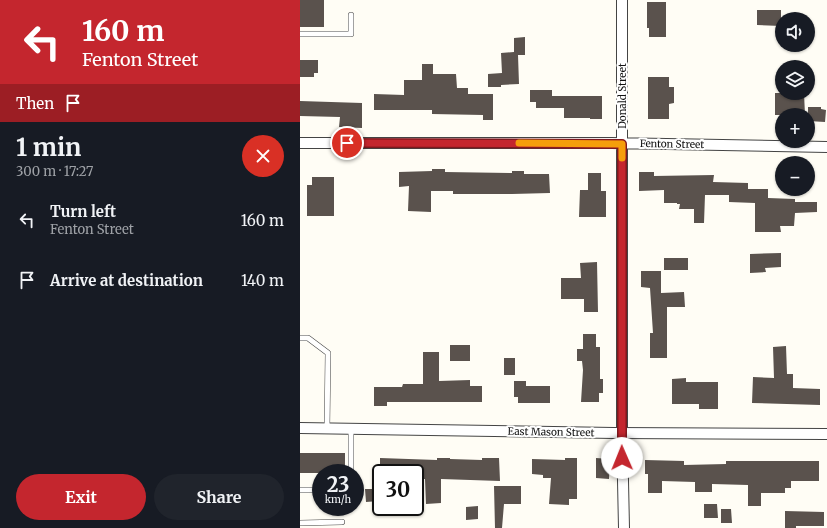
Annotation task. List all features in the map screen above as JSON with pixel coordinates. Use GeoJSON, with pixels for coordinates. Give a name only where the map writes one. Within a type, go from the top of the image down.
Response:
{"type":"FeatureCollection","features":[{"type":"Feature","properties":{"kind":"street","name":"Donald Street"},"geometry":{"type":"LineString","coordinates":[[622,0],[622,433],[624,528]]}},
{"type":"Feature","properties":{"kind":"street","name":"Fenton Street"},"geometry":{"type":"LineString","coordinates":[[300,143],[622,144],[827,147]]}},
{"type":"Feature","properties":{"kind":"street","name":"East Mason Street"},"geometry":{"type":"LineString","coordinates":[[300,428],[622,433],[827,434]]}},
{"type":"Feature","properties":{"kind":"lane"},"geometry":{"type":"LineString","coordinates":[[300,34],[351,34],[351,15]]}},
{"type":"Feature","properties":{"kind":"lane"},"geometry":{"type":"LineString","coordinates":[[300,338],[308,338],[328,353],[327,429]]}},
{"type":"Feature","properties":{"kind":"lane"},"geometry":{"type":"LineString","coordinates":[[351,429],[351,464]]}},
{"type":"Feature","properties":{"kind":"lane"},"geometry":{"type":"LineString","coordinates":[[300,490],[312,490]]}},
{"type":"Feature","properties":{"kind":"lane"},"geometry":{"type":"LineString","coordinates":[[300,523],[342,522]]}},
{"type":"Feature","properties":{"kind":"building"},"geometry":{"type":"Polygon","coordinates":[[[300,0],[324,0],[324,27],[300,27],[300,0]]]}},
{"type":"Feature","properties":{"kind":"building"},"geometry":{"type":"Polygon","coordinates":[[[647,2],[666,2],[666,37],[649,37],[649,28],[647,28],[647,2]]]}},
{"type":"Feature","properties":{"kind":"building"},"geometry":{"type":"Polygon","coordinates":[[[757,10],[781,10],[781,12],[775,12],[775,26],[757,25],[757,10]]]}},
{"type":"Feature","properties":{"kind":"building"},"geometry":{"type":"Polygon","coordinates":[[[525,37],[525,55],[518,55],[519,84],[501,85],[501,87],[488,87],[488,74],[502,73],[501,53],[514,52],[514,38],[525,37]]]}},
{"type":"Feature","properties":{"kind":"building"},"geometry":{"type":"Polygon","coordinates":[[[300,60],[318,60],[318,73],[314,73],[314,77],[300,77],[300,60]]]}},
{"type":"Feature","properties":{"kind":"building"},"geometry":{"type":"Polygon","coordinates":[[[422,64],[433,64],[433,74],[456,74],[457,88],[468,88],[468,94],[493,94],[493,120],[483,120],[483,115],[432,114],[432,110],[374,110],[374,94],[404,95],[404,80],[422,80],[422,64]]]}},
{"type":"Feature","properties":{"kind":"building"},"geometry":{"type":"Polygon","coordinates":[[[648,77],[669,77],[669,87],[674,87],[674,103],[669,104],[669,119],[648,119],[648,77]]]}},
{"type":"Feature","properties":{"kind":"building"},"geometry":{"type":"Polygon","coordinates":[[[530,90],[552,90],[552,96],[602,96],[602,119],[564,118],[564,108],[536,108],[536,102],[530,102],[530,90]]]}},
{"type":"Feature","properties":{"kind":"building"},"geometry":{"type":"Polygon","coordinates":[[[775,100],[804,100],[805,108],[775,108],[775,100]]]}},
{"type":"Feature","properties":{"kind":"building"},"geometry":{"type":"Polygon","coordinates":[[[300,101],[362,103],[362,128],[339,127],[340,117],[300,116],[300,101]]]}},
{"type":"Feature","properties":{"kind":"building"},"geometry":{"type":"Polygon","coordinates":[[[821,107],[821,109],[826,110],[825,122],[815,121],[815,108],[808,108],[821,107]]]}},
{"type":"Feature","properties":{"kind":"building"},"geometry":{"type":"Polygon","coordinates":[[[432,169],[445,169],[445,172],[512,173],[512,171],[524,171],[524,174],[549,174],[550,193],[453,194],[453,191],[431,191],[431,212],[408,211],[409,186],[399,187],[399,172],[432,171],[432,169]]]}},
{"type":"Feature","properties":{"kind":"building"},"geometry":{"type":"Polygon","coordinates":[[[639,172],[654,172],[654,176],[714,175],[713,182],[748,183],[748,189],[768,189],[768,198],[795,199],[795,202],[817,202],[817,212],[795,213],[794,226],[780,226],[781,232],[755,232],[755,203],[729,202],[729,195],[705,195],[704,223],[694,223],[694,209],[679,209],[680,204],[664,203],[664,190],[639,191],[639,172]]]}},
{"type":"Feature","properties":{"kind":"building"},"geometry":{"type":"Polygon","coordinates":[[[588,173],[601,173],[601,191],[606,191],[606,217],[579,217],[580,190],[588,190],[588,173]]]}},
{"type":"Feature","properties":{"kind":"building"},"geometry":{"type":"Polygon","coordinates":[[[312,177],[334,177],[334,216],[307,216],[307,185],[312,185],[312,177]]]}},
{"type":"Feature","properties":{"kind":"building"},"geometry":{"type":"Polygon","coordinates":[[[781,253],[781,267],[765,268],[766,272],[750,273],[750,254],[781,253]]]}},
{"type":"Feature","properties":{"kind":"building"},"geometry":{"type":"Polygon","coordinates":[[[664,258],[688,258],[688,270],[664,270],[664,258]]]}},
{"type":"Feature","properties":{"kind":"building"},"geometry":{"type":"Polygon","coordinates":[[[597,262],[598,312],[584,312],[584,299],[561,299],[561,278],[581,278],[580,263],[597,262]]]}},
{"type":"Feature","properties":{"kind":"building"},"geometry":{"type":"Polygon","coordinates":[[[641,271],[661,271],[661,293],[684,292],[685,307],[667,307],[667,358],[650,358],[650,333],[653,333],[650,288],[641,287],[641,271]]]}},
{"type":"Feature","properties":{"kind":"building"},"geometry":{"type":"Polygon","coordinates":[[[583,334],[596,334],[596,347],[600,347],[600,379],[603,379],[603,393],[599,393],[599,402],[581,402],[583,370],[582,361],[577,361],[577,349],[583,349],[583,334]]]}},
{"type":"Feature","properties":{"kind":"building"},"geometry":{"type":"Polygon","coordinates":[[[450,345],[470,345],[470,361],[450,361],[450,345]]]}},
{"type":"Feature","properties":{"kind":"building"},"geometry":{"type":"Polygon","coordinates":[[[786,346],[787,374],[793,374],[793,388],[820,389],[820,405],[752,403],[753,377],[774,378],[773,347],[786,346]]]}},
{"type":"Feature","properties":{"kind":"building"},"geometry":{"type":"Polygon","coordinates":[[[423,352],[439,352],[439,381],[470,380],[470,386],[482,386],[482,402],[387,402],[387,406],[374,406],[374,387],[402,387],[403,384],[423,384],[423,352]]]}},
{"type":"Feature","properties":{"kind":"building"},"geometry":{"type":"Polygon","coordinates":[[[504,358],[515,358],[515,375],[504,375],[504,358]]]}},
{"type":"Feature","properties":{"kind":"building"},"geometry":{"type":"Polygon","coordinates":[[[686,378],[686,382],[718,382],[718,409],[699,409],[699,404],[672,404],[672,379],[686,378]]]}},
{"type":"Feature","properties":{"kind":"building"},"geometry":{"type":"Polygon","coordinates":[[[514,381],[526,381],[526,386],[550,386],[550,403],[518,403],[518,397],[514,397],[514,381]]]}},
{"type":"Feature","properties":{"kind":"building"},"geometry":{"type":"Polygon","coordinates":[[[300,453],[345,453],[345,464],[312,464],[312,473],[300,473],[300,453]]]}},
{"type":"Feature","properties":{"kind":"building"},"geometry":{"type":"Polygon","coordinates":[[[380,458],[437,460],[437,458],[450,458],[482,460],[482,458],[499,458],[500,481],[441,479],[441,503],[426,504],[424,464],[380,464],[380,458]]]}},
{"type":"Feature","properties":{"kind":"building"},"geometry":{"type":"Polygon","coordinates":[[[565,458],[577,458],[577,499],[569,499],[569,505],[549,504],[551,478],[543,478],[543,475],[532,474],[532,459],[565,460],[565,458]]]}},
{"type":"Feature","properties":{"kind":"building"},"geometry":{"type":"Polygon","coordinates":[[[596,458],[610,459],[609,479],[596,478],[596,458]]]}},
{"type":"Feature","properties":{"kind":"building"},"geometry":{"type":"Polygon","coordinates":[[[645,460],[684,461],[684,465],[726,464],[726,461],[819,461],[819,481],[791,481],[791,488],[785,488],[785,493],[761,493],[761,506],[748,506],[748,485],[712,484],[712,492],[695,492],[695,482],[662,481],[662,493],[648,493],[648,474],[645,474],[645,460]]]}},
{"type":"Feature","properties":{"kind":"building"},"geometry":{"type":"Polygon","coordinates":[[[494,486],[521,486],[521,504],[504,504],[502,528],[495,528],[494,486]]]}},
{"type":"Feature","properties":{"kind":"building"},"geometry":{"type":"Polygon","coordinates":[[[365,489],[372,489],[372,502],[366,502],[365,489]]]}},
{"type":"Feature","properties":{"kind":"building"},"geometry":{"type":"Polygon","coordinates":[[[704,504],[717,504],[718,518],[704,518],[704,504]]]}},
{"type":"Feature","properties":{"kind":"building"},"geometry":{"type":"Polygon","coordinates":[[[478,506],[478,519],[466,520],[466,507],[478,506]]]}},
{"type":"Feature","properties":{"kind":"building"},"geometry":{"type":"Polygon","coordinates":[[[721,509],[731,509],[732,523],[721,523],[721,509]]]}},
{"type":"Feature","properties":{"kind":"building"},"geometry":{"type":"Polygon","coordinates":[[[785,511],[824,512],[824,526],[796,526],[796,528],[785,528],[785,511]]]}},
{"type":"Feature","properties":{"kind":"slow traffic"},"geometry":{"type":"LineString","coordinates":[[519,143],[622,144],[622,158]]}},
{"type":"Feature","properties":{"kind":"route"},"geometry":{"type":"LineString","coordinates":[[347,143],[622,144],[622,458]]}}]}
